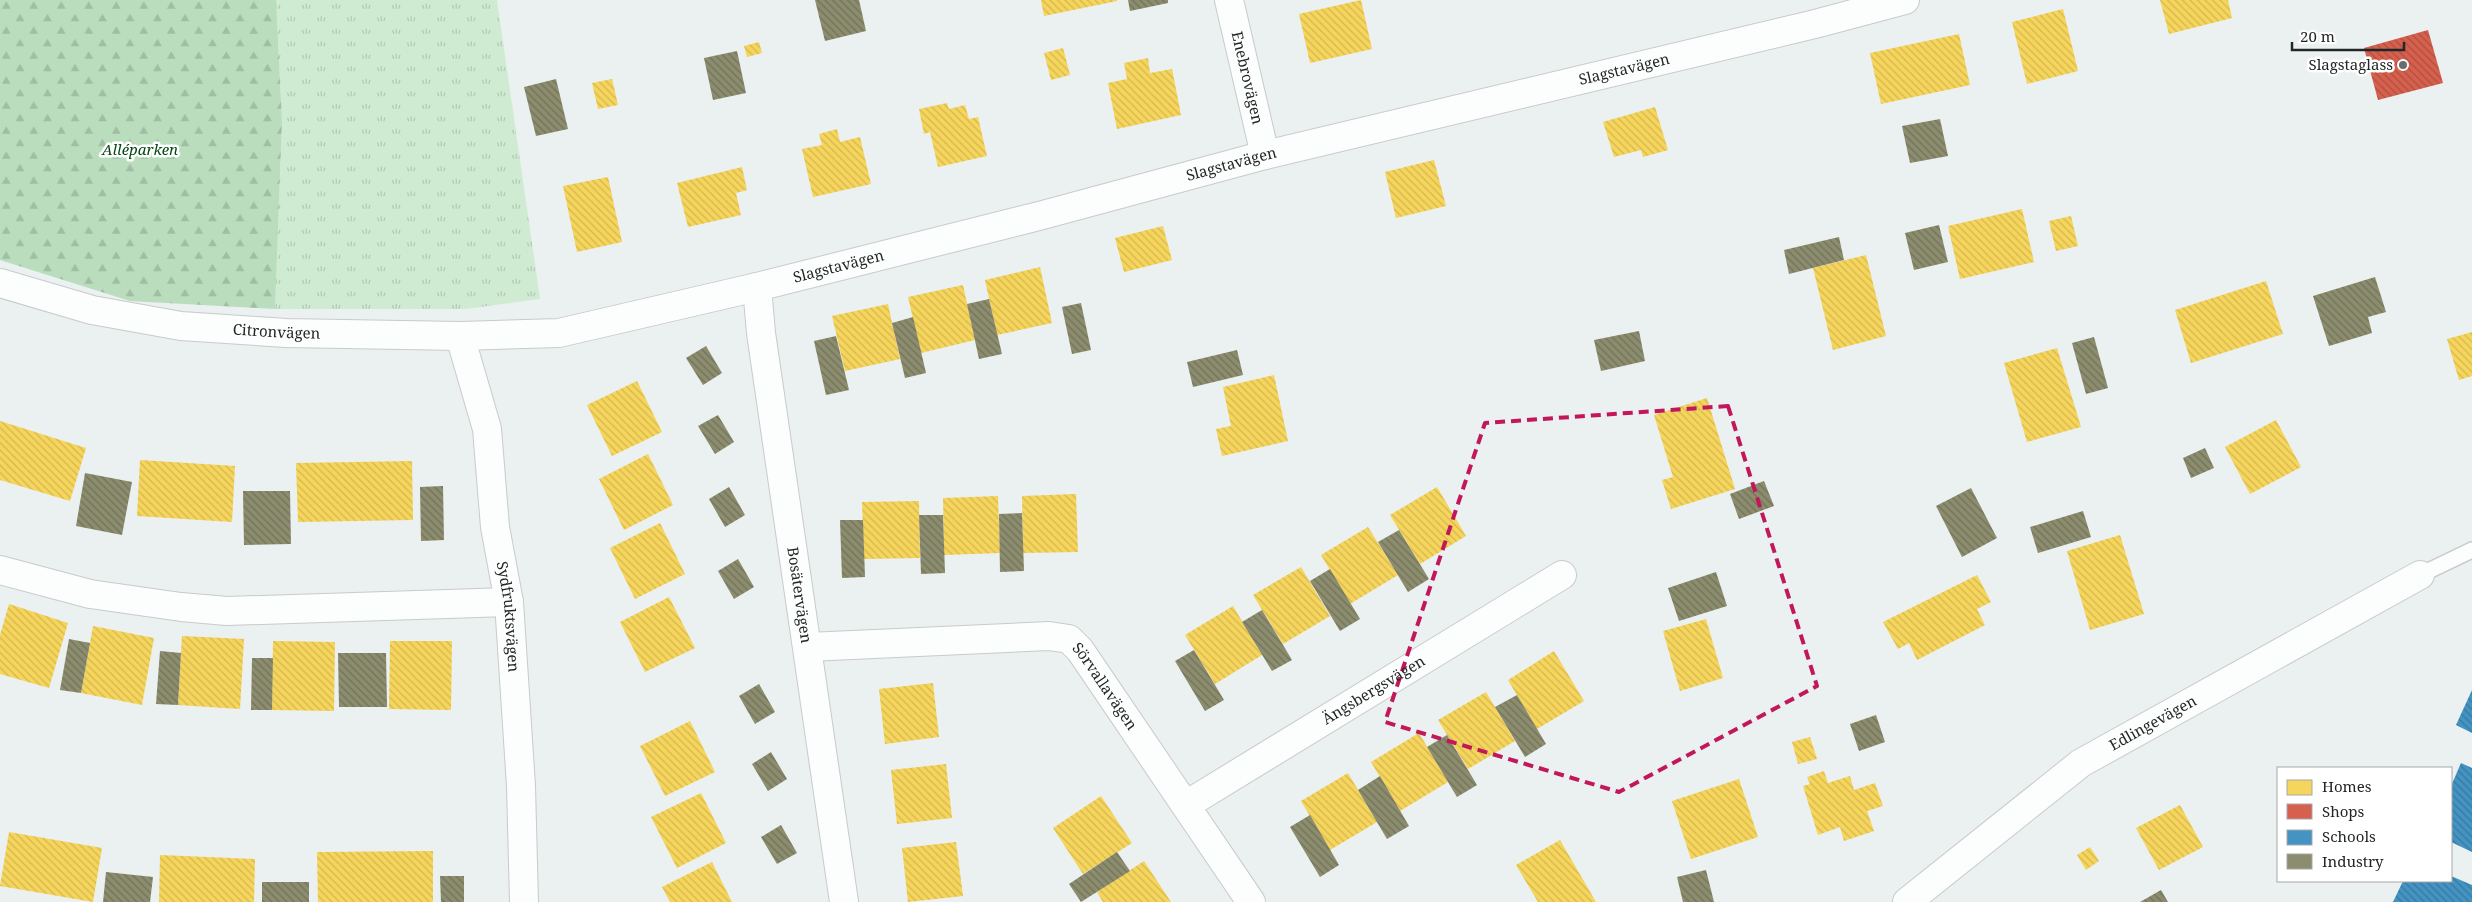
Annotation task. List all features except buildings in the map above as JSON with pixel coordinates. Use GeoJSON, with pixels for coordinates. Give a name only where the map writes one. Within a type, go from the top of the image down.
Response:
{"type":"FeatureCollection","features":[{"type":"Feature","properties":{"kind":"street","name":"Enebrovägen"},"geometry":{"type":"LineString","coordinates":[[1229,0],[1265,155]]}},
{"type":"Feature","properties":{"kind":"street","name":"Slagstavägen"},"geometry":{"type":"LineString","coordinates":[[560,332],[757,287],[1039,216],[1265,155],[1618,69],[1815,24],[1905,0]]}},
{"type":"Feature","properties":{"kind":"street","name":"Citronvägen"},"geometry":{"type":"LineString","coordinates":[[0,283],[92,310],[181,326],[286,333],[460,336],[560,332]]}},
{"type":"Feature","properties":{"kind":"street","name":"Bosätervägen"},"geometry":{"type":"LineString","coordinates":[[757,287],[761,333],[844,902]]}},
{"type":"Feature","properties":{"kind":"street","name":"Sydfruktsvägen"},"geometry":{"type":"LineString","coordinates":[[460,336],[487,429],[495,526],[508,602],[521,786],[524,902]]}},
{"type":"Feature","properties":{"kind":"street"},"geometry":{"type":"LineString","coordinates":[[0,570],[90,594],[181,608],[227,611],[508,602]]}},
{"type":"Feature","properties":{"kind":"street","name":"Ängsbergsvägen"},"geometry":{"type":"LineString","coordinates":[[1186,805],[1562,576]]}},
{"type":"Feature","properties":{"kind":"street","name":"Edlingevägen"},"geometry":{"type":"LineString","coordinates":[[1907,902],[2081,763],[2420,576]]}},
{"type":"Feature","properties":{"kind":"street","name":"Sörvallavägen"},"geometry":{"type":"LineString","coordinates":[[808,647],[1049,636],[1069,640],[1080,650],[1250,902]]}},
{"type":"Feature","properties":{"kind":"lane"},"geometry":{"type":"LineString","coordinates":[[2420,576],[2472,550]]}},
{"type":"Feature","properties":{"kind":"highlighted area"},"geometry":{"type":"Polygon","coordinates":[[[1728,406],[1817,686],[1619,792],[1385,722],[1485,423],[1728,406]]]}},
{"type":"Feature","properties":{"kind":"green space","name":"Alléparken"},"geometry":{"type":"Polygon","coordinates":[[[0,0],[276,0],[282,121],[275,309],[130,301],[0,260],[0,0]]]}},
{"type":"Feature","properties":{"kind":"green space"},"geometry":{"type":"Polygon","coordinates":[[[276,0],[497,0],[540,299],[466,309],[275,309],[282,121],[276,0]]]}},
{"type":"Feature","properties":{"kind":"place","name":"Slagstaglass"},"geometry":{"type":"Point","coordinates":[2403,65]}}]}
